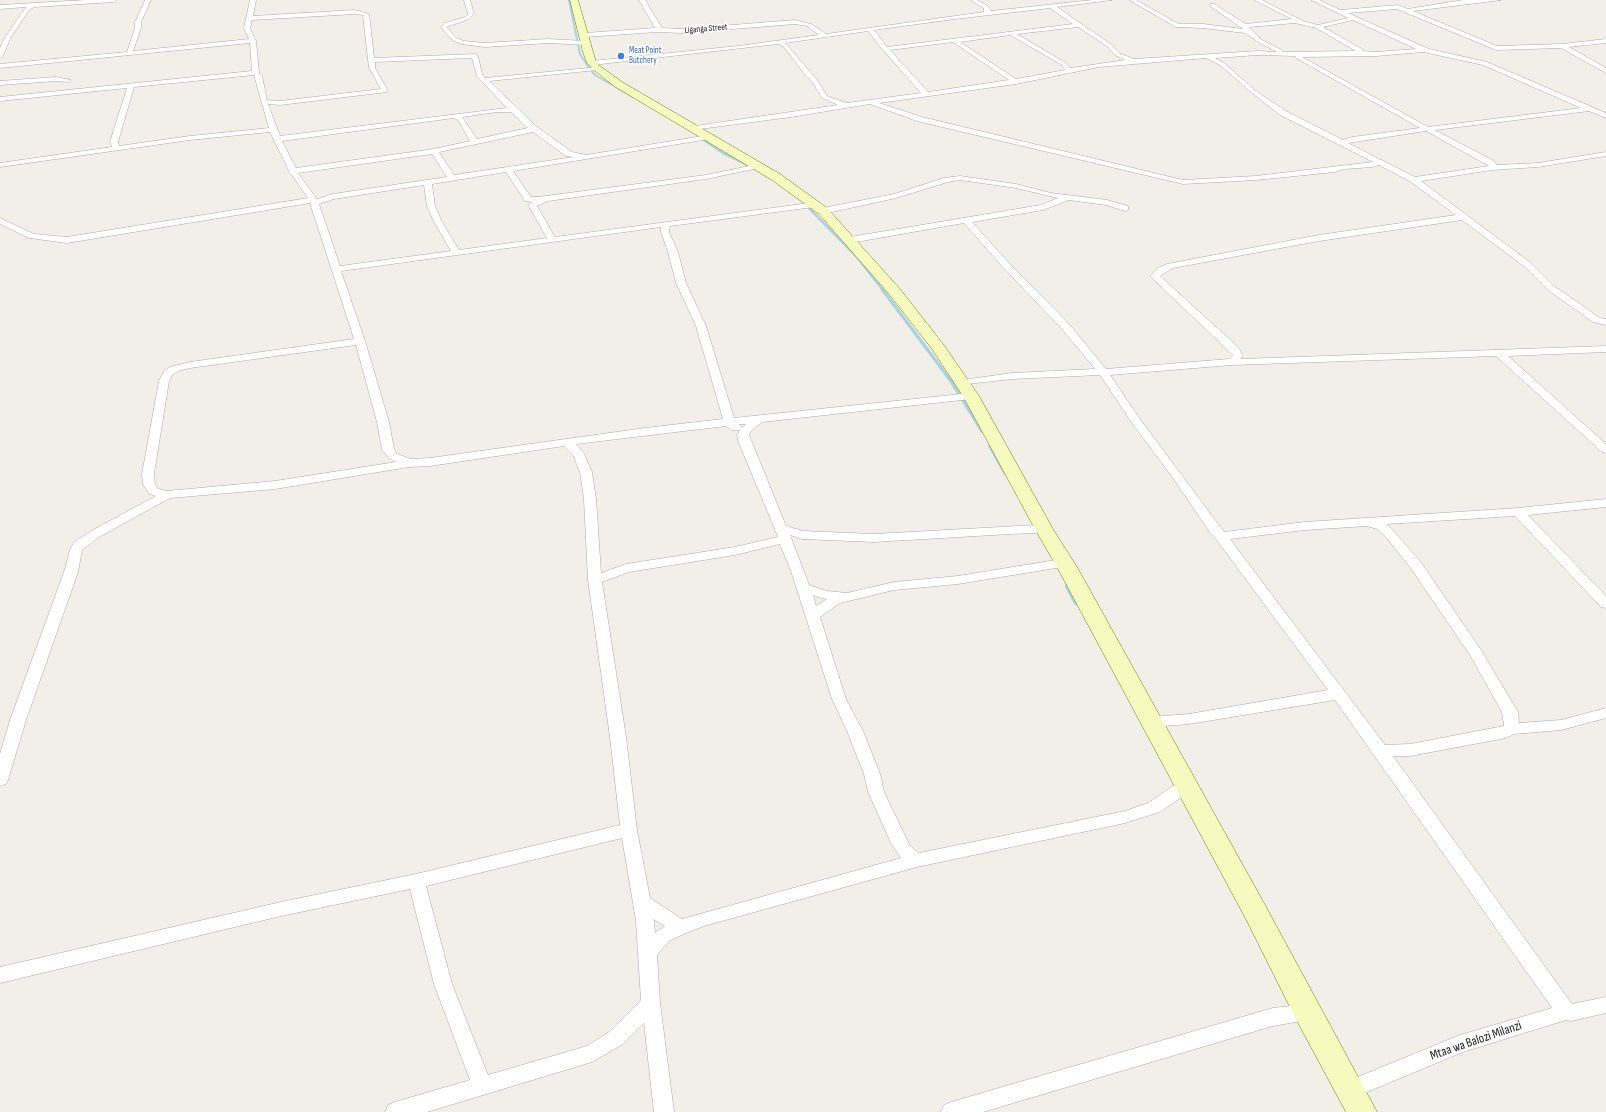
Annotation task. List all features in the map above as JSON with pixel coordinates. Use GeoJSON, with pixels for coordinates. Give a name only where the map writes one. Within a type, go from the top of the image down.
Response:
{"type":"FeatureCollection","features":[{"type":"Feature","properties":{"kind":"main road"},"geometry":{"type":"LineString","coordinates":[[574,0],[585,39],[595,65],[618,84],[759,166],[818,208],[850,240],[894,291],[938,347],[966,390],[1045,531],[1067,567],[1256,913],[1306,1012],[1362,1112]]}},
{"type":"Feature","properties":{"kind":"street"},"geometry":{"type":"LineString","coordinates":[[0,7],[114,0]]}},
{"type":"Feature","properties":{"kind":"street"},"geometry":{"type":"LineString","coordinates":[[129,54],[138,27],[138,22],[148,0]]}},
{"type":"Feature","properties":{"kind":"street"},"geometry":{"type":"LineString","coordinates":[[253,0],[251,18],[247,28],[253,41],[256,73],[259,76],[264,102],[276,134],[293,171],[314,202],[360,341],[383,422],[388,450],[393,456],[409,463]]}},
{"type":"Feature","properties":{"kind":"street"},"geometry":{"type":"LineString","coordinates":[[467,0],[471,14],[467,18],[447,24],[444,27],[445,30],[454,39],[463,43],[488,45]]}},
{"type":"Feature","properties":{"kind":"street"},"geometry":{"type":"LineString","coordinates":[[642,0],[659,29]]}},
{"type":"Feature","properties":{"kind":"street"},"geometry":{"type":"LineString","coordinates":[[969,0],[980,11],[976,15]]}},
{"type":"Feature","properties":{"kind":"street"},"geometry":{"type":"LineString","coordinates":[[973,0],[986,7],[988,11],[986,14]]}},
{"type":"Feature","properties":{"kind":"street"},"geometry":{"type":"LineString","coordinates":[[483,80],[976,15],[1109,0]]}},
{"type":"Feature","properties":{"kind":"street"},"geometry":{"type":"LineString","coordinates":[[1132,0],[1178,26],[1246,28],[1301,22],[1318,27],[1360,50],[1359,53]]}},
{"type":"Feature","properties":{"kind":"street"},"geometry":{"type":"LineString","coordinates":[[1257,0],[1298,19],[1301,22]]}},
{"type":"Feature","properties":{"kind":"street"},"geometry":{"type":"LineString","coordinates":[[1314,0],[1424,49],[1485,63],[1606,116]]}},
{"type":"Feature","properties":{"kind":"street"},"geometry":{"type":"LineString","coordinates":[[1406,9],[1463,2],[1498,0]]}},
{"type":"Feature","properties":{"kind":"street"},"geometry":{"type":"LineString","coordinates":[[1340,12],[1387,3],[1406,9],[1496,48],[1508,49],[1562,46],[1606,41]]}},
{"type":"Feature","properties":{"kind":"street"},"geometry":{"type":"LineString","coordinates":[[0,56],[3,39],[27,9],[34,4]]}},
{"type":"Feature","properties":{"kind":"street"},"geometry":{"type":"LineString","coordinates":[[1212,5],[1246,28],[1260,41],[1287,54]]}},
{"type":"Feature","properties":{"kind":"street"},"geometry":{"type":"LineString","coordinates":[[1051,6],[1110,46],[1117,54],[1133,61]]}},
{"type":"Feature","properties":{"kind":"street"},"geometry":{"type":"LineString","coordinates":[[251,18],[326,13],[363,13],[367,16],[372,68],[385,91],[280,103],[264,102]]}},
{"type":"Feature","properties":{"kind":"street"},"geometry":{"type":"LineString","coordinates":[[1318,27],[1354,18]]}},
{"type":"Feature","properties":{"kind":"street","name":"Liganga Street"},"geometry":{"type":"LineString","coordinates":[[488,45],[585,39],[657,30],[682,31],[795,22],[809,25],[824,35]]}},
{"type":"Feature","properties":{"kind":"street"},"geometry":{"type":"LineString","coordinates":[[885,49],[1078,25]]}},
{"type":"Feature","properties":{"kind":"street"},"geometry":{"type":"LineString","coordinates":[[870,29],[885,49],[926,94]]}},
{"type":"Feature","properties":{"kind":"street"},"geometry":{"type":"LineString","coordinates":[[1010,33],[1064,64],[1068,68],[1068,71]]}},
{"type":"Feature","properties":{"kind":"street"},"geometry":{"type":"LineString","coordinates":[[954,40],[1016,82]]}},
{"type":"Feature","properties":{"kind":"street"},"geometry":{"type":"LineString","coordinates":[[0,66],[253,41]]}},
{"type":"Feature","properties":{"kind":"street"},"geometry":{"type":"LineString","coordinates":[[778,42],[786,46],[808,75],[815,80],[824,96],[829,100],[847,105]]}},
{"type":"Feature","properties":{"kind":"street"},"geometry":{"type":"LineString","coordinates":[[463,43],[477,61],[479,75],[483,80],[512,110],[568,158]]}},
{"type":"Feature","properties":{"kind":"street"},"geometry":{"type":"LineString","coordinates":[[371,60],[382,61],[472,53],[488,45]]}},
{"type":"Feature","properties":{"kind":"street"},"geometry":{"type":"LineString","coordinates":[[1562,46],[1606,71]]}},
{"type":"Feature","properties":{"kind":"street"},"geometry":{"type":"LineString","coordinates":[[0,221],[32,236],[67,240],[237,210],[314,202],[333,197],[508,170],[568,158],[586,158],[702,133],[847,105],[1016,82],[1068,71],[1133,61],[1204,55],[1258,53],[1287,54],[1307,58],[1359,53],[1376,54],[1424,49]]}},
{"type":"Feature","properties":{"kind":"street"},"geometry":{"type":"LineString","coordinates":[[1204,55],[1222,64],[1254,92],[1284,113],[1344,144],[1375,164],[1391,169],[1414,180],[1528,265],[1550,288],[1602,321],[1606,327]]}},
{"type":"Feature","properties":{"kind":"street"},"geometry":{"type":"LineString","coordinates":[[62,92],[72,74],[85,58]]}},
{"type":"Feature","properties":{"kind":"street"},"geometry":{"type":"LineString","coordinates":[[1307,58],[1427,128],[1492,163],[1492,168]]}},
{"type":"Feature","properties":{"kind":"street"},"geometry":{"type":"LineString","coordinates":[[0,99],[256,73]]}},
{"type":"Feature","properties":{"kind":"street"},"geometry":{"type":"LineString","coordinates":[[0,83],[56,79],[72,74]]}},
{"type":"Feature","properties":{"kind":"street"},"geometry":{"type":"LineString","coordinates":[[116,148],[114,142],[131,86]]}},
{"type":"Feature","properties":{"kind":"street"},"geometry":{"type":"LineString","coordinates":[[867,102],[914,118],[1183,182],[1256,178],[1375,164]]}},
{"type":"Feature","properties":{"kind":"street"},"geometry":{"type":"LineString","coordinates":[[0,165],[116,148],[276,134],[456,116],[497,110],[512,110]]}},
{"type":"Feature","properties":{"kind":"street"},"geometry":{"type":"LineString","coordinates":[[1344,144],[1352,138],[1590,110]]}},
{"type":"Feature","properties":{"kind":"street"},"geometry":{"type":"LineString","coordinates":[[456,116],[460,119],[474,141]]}},
{"type":"Feature","properties":{"kind":"street"},"geometry":{"type":"LineString","coordinates":[[293,171],[434,151],[534,129]]}},
{"type":"Feature","properties":{"kind":"street"},"geometry":{"type":"LineString","coordinates":[[434,151],[452,178]]}},
{"type":"Feature","properties":{"kind":"street"},"geometry":{"type":"LineString","coordinates":[[1414,180],[1425,177],[1492,168],[1538,166],[1606,154]]}},
{"type":"Feature","properties":{"kind":"street"},"geometry":{"type":"LineString","coordinates":[[531,202],[719,175],[759,166]]}},
{"type":"Feature","properties":{"kind":"street"},"geometry":{"type":"LineString","coordinates":[[508,170],[531,202],[553,240]]}},
{"type":"Feature","properties":{"kind":"street"},"geometry":{"type":"LineString","coordinates":[[337,269],[666,224],[818,208],[896,196],[947,180],[960,178],[1016,186],[1067,198],[1108,203],[1126,208]]}},
{"type":"Feature","properties":{"kind":"street"},"geometry":{"type":"LineString","coordinates":[[428,182],[431,206],[438,222],[457,253]]}},
{"type":"Feature","properties":{"kind":"street"},"geometry":{"type":"LineString","coordinates":[[850,240],[1043,207],[1067,198]]}},
{"type":"Feature","properties":{"kind":"street"},"geometry":{"type":"LineString","coordinates":[[1232,362],[1237,359],[1238,355],[1234,349],[1161,283],[1156,276],[1161,270],[1170,266],[1319,238],[1462,217]]}},
{"type":"Feature","properties":{"kind":"street"},"geometry":{"type":"LineString","coordinates":[[968,221],[1004,263],[1066,327],[1103,372],[1136,421],[1178,476],[1215,531],[1380,750],[1566,1012]]}},
{"type":"Feature","properties":{"kind":"street"},"geometry":{"type":"LineString","coordinates":[[666,224],[665,232],[673,252],[681,283],[700,326],[712,368],[721,391],[729,422],[743,435],[783,534],[804,588],[840,699],[855,731],[872,774],[876,792],[898,843],[904,851],[917,860]]}},
{"type":"Feature","properties":{"kind":"street"},"geometry":{"type":"LineString","coordinates":[[360,341],[190,365],[174,369],[168,373],[164,381],[148,474],[149,484],[153,491],[167,495],[275,485],[409,463],[430,462],[645,431],[759,419],[966,390],[1012,376],[1103,372],[1232,362],[1606,349]]}},
{"type":"Feature","properties":{"kind":"street"},"geometry":{"type":"LineString","coordinates":[[1498,352],[1606,450]]}},
{"type":"Feature","properties":{"kind":"street"},"geometry":{"type":"LineString","coordinates":[[743,435],[747,428],[759,419]]}},
{"type":"Feature","properties":{"kind":"street"},"geometry":{"type":"LineString","coordinates":[[567,442],[578,454],[586,472],[590,499],[595,580],[618,736],[629,830],[642,902],[648,952],[651,1003],[664,1112]]}},
{"type":"Feature","properties":{"kind":"street"},"geometry":{"type":"LineString","coordinates":[[0,780],[18,720],[71,572],[76,550],[79,545],[95,534],[167,495]]}},
{"type":"Feature","properties":{"kind":"street"},"geometry":{"type":"LineString","coordinates":[[1220,536],[1305,526],[1518,512],[1606,503]]}},
{"type":"Feature","properties":{"kind":"street"},"geometry":{"type":"LineString","coordinates":[[1518,512],[1606,604]]}},
{"type":"Feature","properties":{"kind":"street"},"geometry":{"type":"LineString","coordinates":[[1368,522],[1381,526],[1388,532],[1415,564],[1476,653],[1510,712],[1512,722],[1511,729]]}},
{"type":"Feature","properties":{"kind":"street"},"geometry":{"type":"LineString","coordinates":[[595,580],[626,568],[735,551],[783,534],[874,538],[1010,530],[1037,529],[1045,531]]}},
{"type":"Feature","properties":{"kind":"street"},"geometry":{"type":"LineString","coordinates":[[813,615],[835,600],[846,596],[894,586],[958,580],[1056,564],[1067,567]]}},
{"type":"Feature","properties":{"kind":"street"},"geometry":{"type":"LineString","coordinates":[[804,588],[826,595],[846,596]]}},
{"type":"Feature","properties":{"kind":"street"},"geometry":{"type":"LineString","coordinates":[[1151,722],[1189,718],[1338,694]]}},
{"type":"Feature","properties":{"kind":"street"},"geometry":{"type":"LineString","coordinates":[[1380,750],[1410,750],[1506,732],[1511,729],[1561,725],[1606,713]]}},
{"type":"Feature","properties":{"kind":"street"},"geometry":{"type":"LineString","coordinates":[[648,952],[663,936],[680,927],[749,906],[917,860],[967,851],[1125,817],[1154,808],[1179,790],[1188,788]]}},
{"type":"Feature","properties":{"kind":"street"},"geometry":{"type":"LineString","coordinates":[[0,975],[281,909],[416,881],[589,838],[629,830]]}},
{"type":"Feature","properties":{"kind":"street"},"geometry":{"type":"LineString","coordinates":[[416,881],[443,984],[483,1087]]}},
{"type":"Feature","properties":{"kind":"street"},"geometry":{"type":"LineString","coordinates":[[642,902],[680,927]]}},
{"type":"Feature","properties":{"kind":"street"},"geometry":{"type":"LineString","coordinates":[[395,1112],[483,1087],[592,1053],[616,1038],[651,1003]]}},
{"type":"Feature","properties":{"kind":"street","name":"Mtaa wa Balozi Milanzi"},"geometry":{"type":"LineString","coordinates":[[1350,1090],[1460,1044],[1566,1012],[1571,1013],[1606,1005]]}},
{"type":"Feature","properties":{"kind":"street"},"geometry":{"type":"LineString","coordinates":[[951,1112],[1273,1017],[1306,1012]]}},
{"type":"Feature","properties":{"kind":"waterway"},"geometry":{"type":"LineString","coordinates":[[569,0],[580,54],[589,68],[595,75],[633,97]]}},
{"type":"Feature","properties":{"kind":"waterway"},"geometry":{"type":"LineString","coordinates":[[701,138],[723,153],[748,165]]}},
{"type":"Feature","properties":{"kind":"waterway"},"geometry":{"type":"LineString","coordinates":[[806,205],[856,256],[883,290]]}},
{"type":"Feature","properties":{"kind":"waterway"},"geometry":{"type":"LineString","coordinates":[[882,289],[951,381],[982,431]]}},
{"type":"Feature","properties":{"kind":"waterway"},"geometry":{"type":"LineString","coordinates":[[990,446],[1005,473]]}},
{"type":"Feature","properties":{"kind":"waterway"},"geometry":{"type":"LineString","coordinates":[[1067,586],[1076,603]]}},
{"type":"Feature","properties":{"kind":"place","name":"Meat Point Butchery"},"geometry":{"type":"Point","coordinates":[621,56]}}]}
